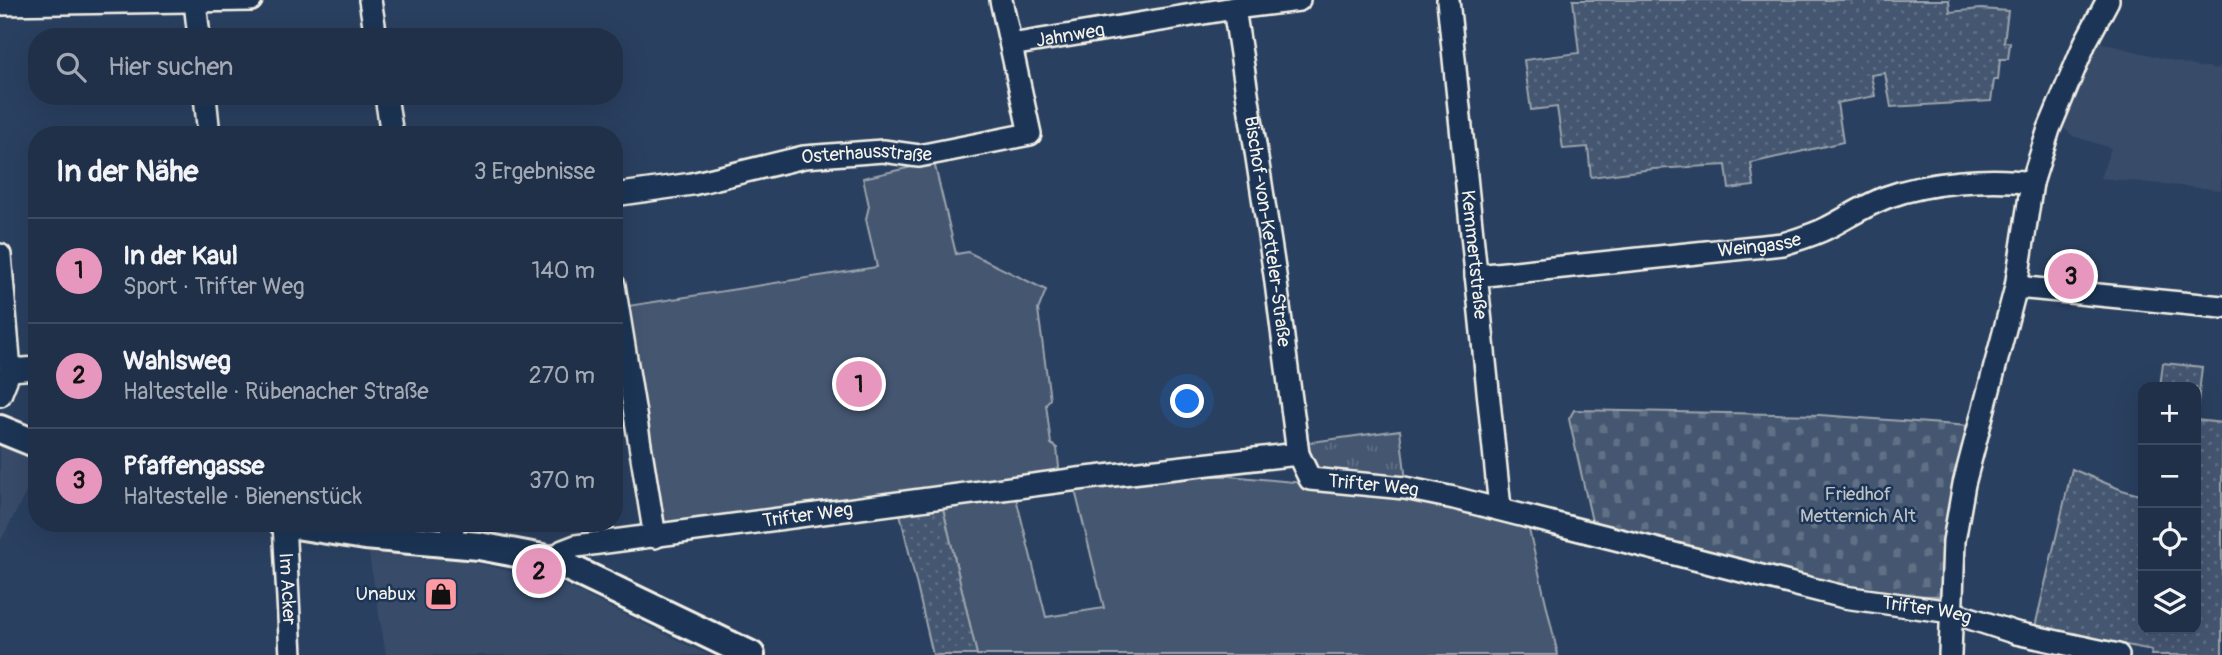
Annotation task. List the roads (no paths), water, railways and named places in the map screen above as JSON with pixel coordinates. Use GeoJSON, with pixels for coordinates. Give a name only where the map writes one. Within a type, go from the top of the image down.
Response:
{"type":"FeatureCollection","features":[{"type":"Feature","properties":{"kind":"main road"},"geometry":{"type":"LineString","coordinates":[[0,429],[28,440]]}},
{"type":"Feature","properties":{"kind":"main road"},"geometry":{"type":"LineString","coordinates":[[340,532],[365,536],[452,534],[479,546],[553,560],[751,655]]}},
{"type":"Feature","properties":{"kind":"street"},"geometry":{"type":"LineString","coordinates":[[0,4],[251,0]]}},
{"type":"Feature","properties":{"kind":"street"},"geometry":{"type":"LineString","coordinates":[[370,0],[375,28]]}},
{"type":"Feature","properties":{"kind":"street","name":"Jahnweg"},"geometry":{"type":"LineString","coordinates":[[1001,0],[1011,45],[1234,8],[1299,0]]}},
{"type":"Feature","properties":{"kind":"street","name":"Kemmertstraße"},"geometry":{"type":"LineString","coordinates":[[1448,0],[1500,508]]}},
{"type":"Feature","properties":{"kind":"street"},"geometry":{"type":"LineString","coordinates":[[1950,655],[1954,541],[1964,484],[2016,286],[2032,183],[2054,118],[2085,43],[2108,0]]}},
{"type":"Feature","properties":{"kind":"street"},"geometry":{"type":"LineString","coordinates":[[195,2],[198,28]]}},
{"type":"Feature","properties":{"kind":"street","name":"Bischof-von-Ketteler-Straße"},"geometry":{"type":"LineString","coordinates":[[1234,8],[1275,275],[1298,454]]}},
{"type":"Feature","properties":{"kind":"street","name":"Osterhausstraße"},"geometry":{"type":"LineString","coordinates":[[623,194],[692,184],[804,157],[883,151],[919,156],[1030,134],[1011,45]]}},
{"type":"Feature","properties":{"kind":"street"},"geometry":{"type":"LineString","coordinates":[[206,105],[208,126]]}},
{"type":"Feature","properties":{"kind":"street"},"geometry":{"type":"LineString","coordinates":[[387,105],[391,126]]}},
{"type":"Feature","properties":{"kind":"street","name":"Weingasse"},"geometry":{"type":"LineString","coordinates":[[1476,276],[1783,244],[1828,228],[1887,197],[1913,190],[1975,180],[2032,183]]}},
{"type":"Feature","properties":{"kind":"street"},"geometry":{"type":"LineString","coordinates":[[0,256],[10,370],[0,395]]}},
{"type":"Feature","properties":{"kind":"street"},"geometry":{"type":"LineString","coordinates":[[2016,286],[2222,307]]}},
{"type":"Feature","properties":{"kind":"street"},"geometry":{"type":"LineString","coordinates":[[623,340],[655,537]]}},
{"type":"Feature","properties":{"kind":"street"},"geometry":{"type":"LineString","coordinates":[[10,370],[28,369]]}},
{"type":"Feature","properties":{"kind":"street","name":"Trifter Weg"},"geometry":{"type":"LineString","coordinates":[[553,560],[563,551],[576,546],[1078,479],[1298,454],[1310,479],[1405,488],[1500,508],[1844,597],[1951,612],[2017,633],[2118,655]]}},
{"type":"Feature","properties":{"kind":"street","name":"Im Acker"},"geometry":{"type":"LineString","coordinates":[[284,532],[291,655]]}},
{"type":"Feature","properties":{"kind":"place","name":"Pfaffengasse"},"geometry":{"type":"Point","coordinates":[2071,276]}},
{"type":"Feature","properties":{"kind":"place","name":"In der Kaul"},"geometry":{"type":"Point","coordinates":[859,384]}},
{"type":"Feature","properties":{"kind":"place","name":"Wahlsweg"},"geometry":{"type":"Point","coordinates":[539,571]}},
{"type":"Feature","properties":{"kind":"place","name":"Unabux"},"geometry":{"type":"Point","coordinates":[441,594]}},
{"type":"Feature","properties":{"kind":"park label","name":"Friedhof Metternich Alt"},"geometry":{"type":"Point","coordinates":[1858,505]}}]}
